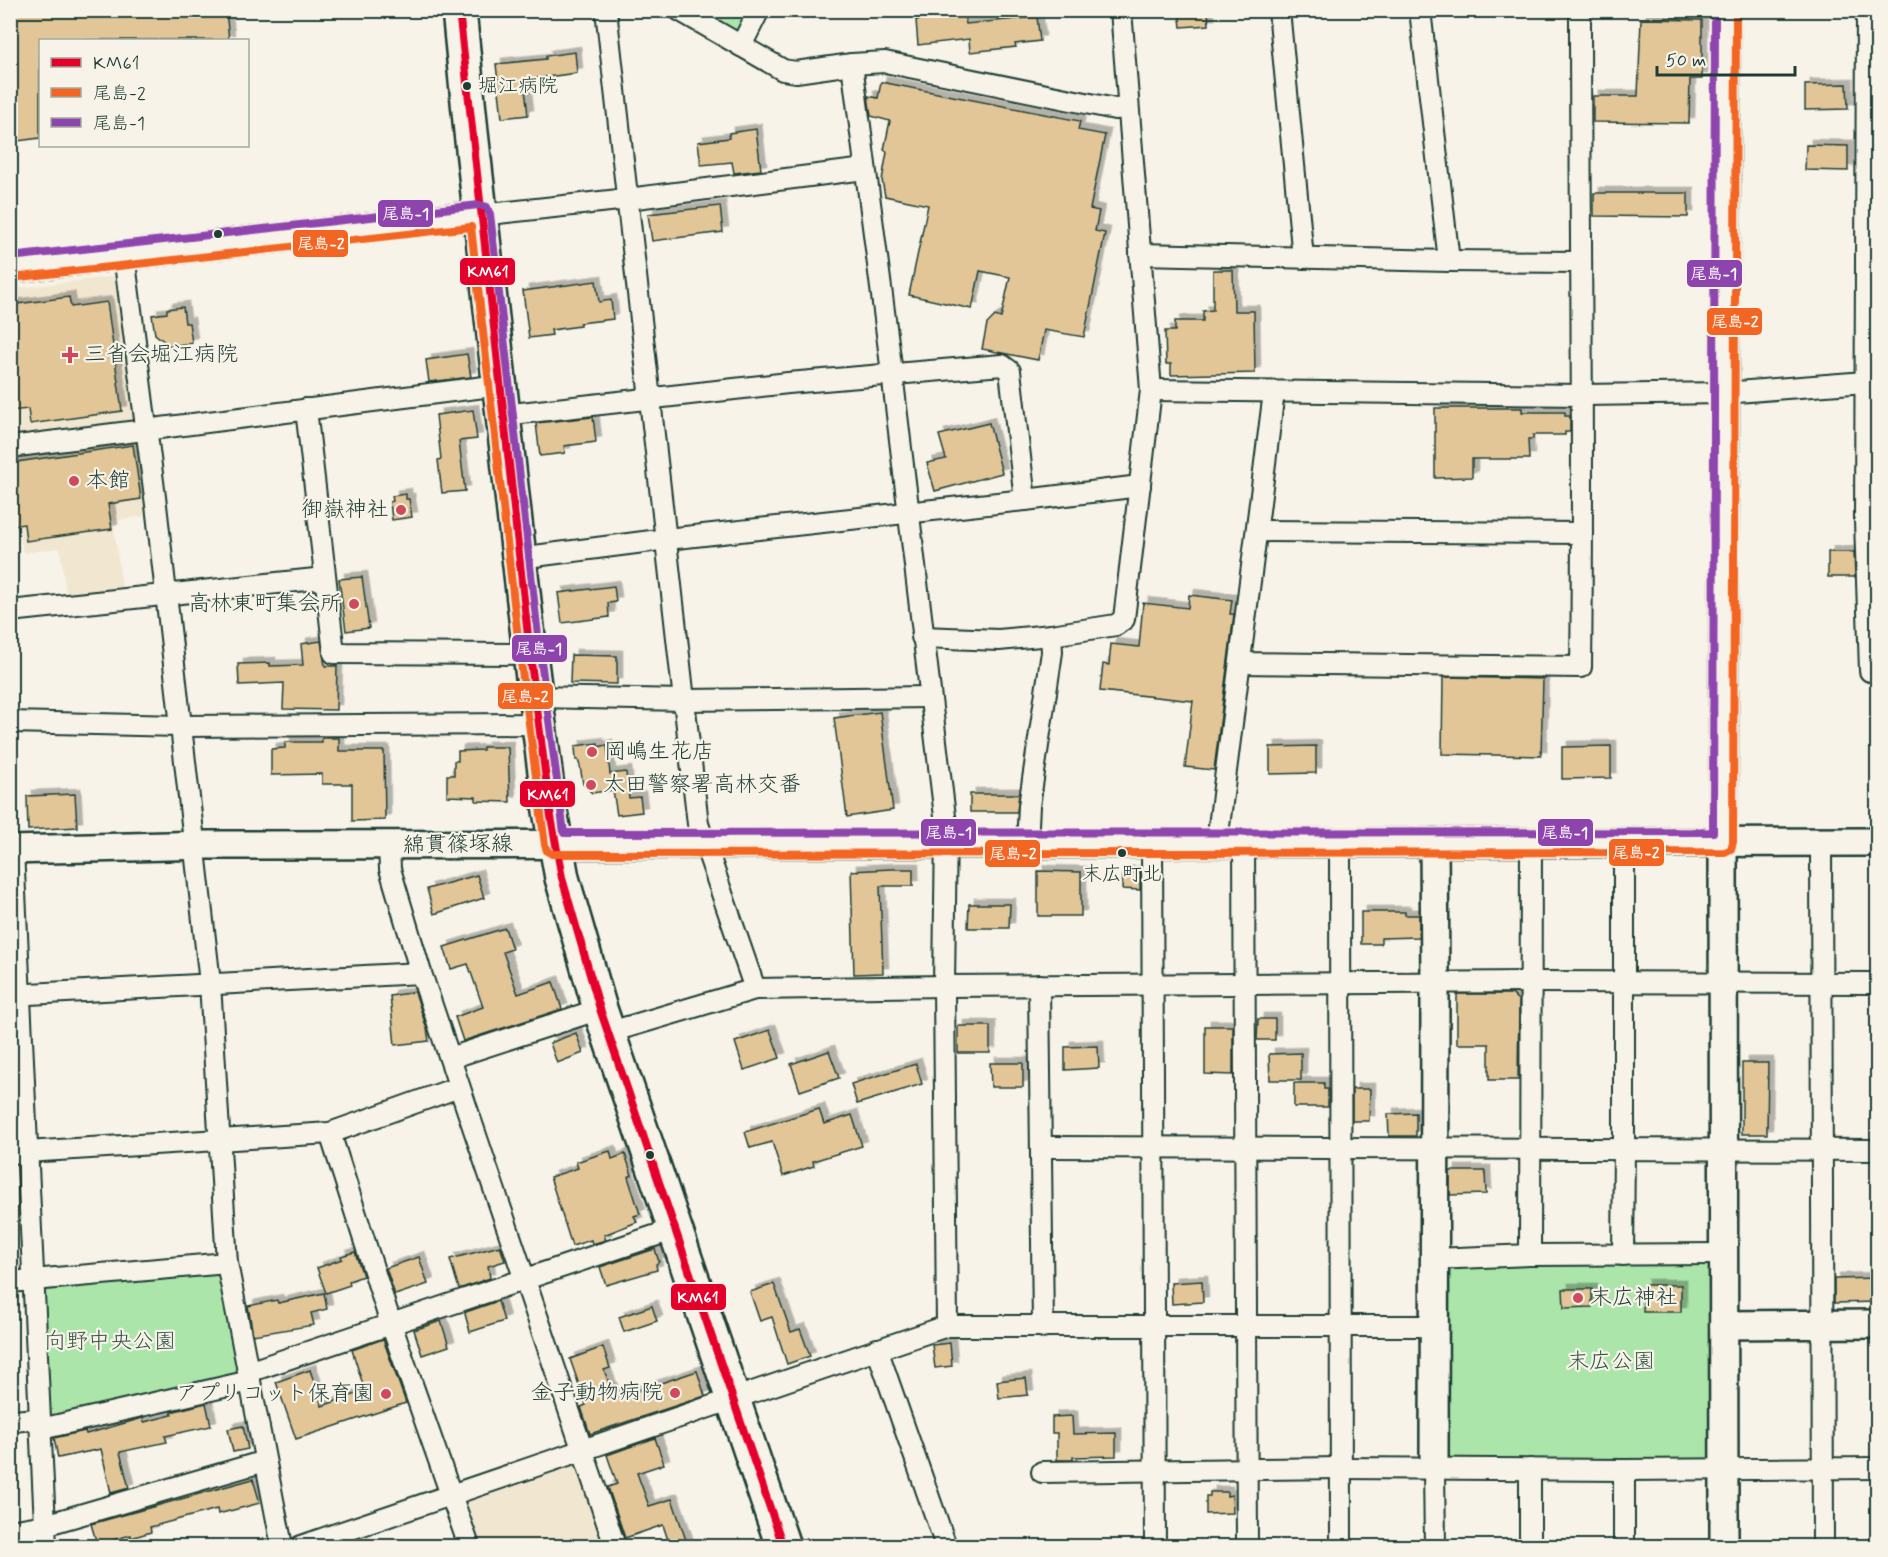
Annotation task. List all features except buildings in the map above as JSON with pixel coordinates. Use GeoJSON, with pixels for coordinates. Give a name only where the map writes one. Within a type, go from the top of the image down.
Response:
{"type":"FeatureCollection","features":[{"type":"Feature","properties":{"kind":"highway"},"geometry":{"type":"LineString","coordinates":[[459,10],[530,654],[555,844],[562,878],[604,1021],[783,1546]]}},
{"type":"Feature","properties":{"kind":"street"},"geometry":{"type":"LineString","coordinates":[[606,10],[698,824],[755,988]]}},
{"type":"Feature","properties":{"kind":"street"},"geometry":{"type":"LineString","coordinates":[[679,10],[783,70],[796,72],[885,62],[1115,109],[1128,108]]}},
{"type":"Feature","properties":{"kind":"street"},"geometry":{"type":"LineString","coordinates":[[741,46],[759,10]]}},
{"type":"Feature","properties":{"kind":"street"},"geometry":{"type":"LineString","coordinates":[[922,637],[999,640],[1116,625],[1124,619],[1150,390],[1121,10]]}},
{"type":"Feature","properties":{"kind":"street"},"geometry":{"type":"LineString","coordinates":[[1279,10],[1304,258]]}},
{"type":"Feature","properties":{"kind":"street"},"geometry":{"type":"LineString","coordinates":[[1420,10],[1449,261]]}},
{"type":"Feature","properties":{"kind":"street"},"geometry":{"type":"LineString","coordinates":[[1240,663],[1581,667],[1583,395],[1580,262],[1580,10]]}},
{"type":"Feature","properties":{"kind":"street"},"geometry":{"type":"LineString","coordinates":[[1724,1546],[1723,842],[1726,10]]}},
{"type":"Feature","properties":{"kind":"street"},"geometry":{"type":"LineString","coordinates":[[1867,10],[1872,243],[1870,671],[1878,671]]}},
{"type":"Feature","properties":{"kind":"street"},"geometry":{"type":"LineString","coordinates":[[852,64],[892,373],[946,825],[944,986],[947,1326]]}},
{"type":"Feature","properties":{"kind":"street"},"geometry":{"type":"LineString","coordinates":[[10,268],[628,199],[865,169]]}},
{"type":"Feature","properties":{"kind":"street"},"geometry":{"type":"LineString","coordinates":[[1140,254],[1580,262]]}},
{"type":"Feature","properties":{"kind":"street"},"geometry":{"type":"LineString","coordinates":[[124,255],[156,505],[210,984],[226,1263],[282,1546]]}},
{"type":"Feature","properties":{"kind":"street"},"geometry":{"type":"LineString","coordinates":[[10,447],[306,409],[502,400],[650,397],[892,373],[1002,365],[1010,371],[1025,501]]}},
{"type":"Feature","properties":{"kind":"street"},"geometry":{"type":"LineString","coordinates":[[1150,390],[1583,395],[1724,393],[1871,382]]}},
{"type":"Feature","properties":{"kind":"street"},"geometry":{"type":"LineString","coordinates":[[1217,842],[1274,392]]}},
{"type":"Feature","properties":{"kind":"street"},"geometry":{"type":"LineString","coordinates":[[306,409],[334,653],[530,654]]}},
{"type":"Feature","properties":{"kind":"street"},"geometry":{"type":"LineString","coordinates":[[519,558],[667,539],[1025,501],[1140,486]]}},
{"type":"Feature","properties":{"kind":"street"},"geometry":{"type":"LineString","coordinates":[[1257,531],[1582,533]]}},
{"type":"Feature","properties":{"kind":"street"},"geometry":{"type":"LineString","coordinates":[[10,611],[325,578]]}},
{"type":"Feature","properties":{"kind":"street"},"geometry":{"type":"LineString","coordinates":[[1027,844],[1029,806],[1052,652],[1051,635]]}},
{"type":"Feature","properties":{"kind":"street"},"geometry":{"type":"LineString","coordinates":[[10,722],[180,726],[537,710],[685,700],[929,697]]}},
{"type":"Feature","properties":{"kind":"street"},"geometry":{"type":"LineString","coordinates":[[1244,842],[1247,1546]]}},
{"type":"Feature","properties":{"kind":"street"},"geometry":{"type":"LineString","coordinates":[[1434,842],[1435,1546]]}},
{"type":"Feature","properties":{"kind":"street"},"geometry":{"type":"LineString","coordinates":[[1530,1255],[1531,842]]}},
{"type":"Feature","properties":{"kind":"street"},"geometry":{"type":"LineString","coordinates":[[1623,1255],[1624,842]]}},
{"type":"Feature","properties":{"kind":"street"},"geometry":{"type":"LineString","coordinates":[[1821,842],[1823,1546]]}},
{"type":"Feature","properties":{"kind":"street","name":"綿貫篠塚線"},"geometry":{"type":"LineString","coordinates":[[12,850],[194,845],[1878,842]]}},
{"type":"Feature","properties":{"kind":"street"},"geometry":{"type":"LineString","coordinates":[[1152,843],[1155,1546]]}},
{"type":"Feature","properties":{"kind":"street"},"geometry":{"type":"LineString","coordinates":[[1340,843],[1341,1546]]}},
{"type":"Feature","properties":{"kind":"street"},"geometry":{"type":"LineString","coordinates":[[389,846],[390,869],[421,973],[615,1546]]}},
{"type":"Feature","properties":{"kind":"street"},"geometry":{"type":"LineString","coordinates":[[12,850],[19,1152],[33,1281],[46,1546]]}},
{"type":"Feature","properties":{"kind":"street"},"geometry":{"type":"LineString","coordinates":[[15,995],[421,973]]}},
{"type":"Feature","properties":{"kind":"street"},"geometry":{"type":"LineString","coordinates":[[450,1058],[755,988],[1532,982],[1878,983]]}},
{"type":"Feature","properties":{"kind":"street"},"geometry":{"type":"LineString","coordinates":[[1039,985],[1043,1327]]}},
{"type":"Feature","properties":{"kind":"street"},"geometry":{"type":"LineString","coordinates":[[19,1152],[330,1133],[459,1087]]}},
{"type":"Feature","properties":{"kind":"street"},"geometry":{"type":"LineString","coordinates":[[330,1133],[392,1324],[469,1546]]}},
{"type":"Feature","properties":{"kind":"street"},"geometry":{"type":"LineString","coordinates":[[1042,1147],[1878,1150]]}},
{"type":"Feature","properties":{"kind":"street"},"geometry":{"type":"LineString","coordinates":[[10,1421],[41,1424],[249,1377],[392,1324],[675,1229]]}},
{"type":"Feature","properties":{"kind":"street"},"geometry":{"type":"LineString","coordinates":[[1434,1258],[1723,1254]]}},
{"type":"Feature","properties":{"kind":"street"},"geometry":{"type":"LineString","coordinates":[[10,1282],[226,1263]]}},
{"type":"Feature","properties":{"kind":"street"},"geometry":{"type":"LineString","coordinates":[[1724,1325],[1878,1324]]}},
{"type":"Feature","properties":{"kind":"street"},"geometry":{"type":"LineString","coordinates":[[301,1546],[947,1326],[1434,1326]]}},
{"type":"Feature","properties":{"kind":"street"},"geometry":{"type":"LineString","coordinates":[[877,1349],[946,1546]]}},
{"type":"Feature","properties":{"kind":"street"},"geometry":{"type":"LineString","coordinates":[[10,1531],[45,1525],[266,1461]]}},
{"type":"Feature","properties":{"kind":"street"},"geometry":{"type":"LineString","coordinates":[[1042,1472],[1340,1468],[1624,1470],[1723,1467],[1878,1468]]}},
{"type":"Feature","properties":{"kind":"street"},"geometry":{"type":"LineString","coordinates":[[1530,1469],[1530,1546]]}},
{"type":"Feature","properties":{"kind":"street"},"geometry":{"type":"LineString","coordinates":[[1624,1470],[1624,1546]]}},
{"type":"Feature","properties":{"kind":"shaded area","name":"三省会堀江病院"},"geometry":{"type":"Polygon","coordinates":[[[118,276],[137,422],[11,439],[10,289],[118,276]]]}},
{"type":"Feature","properties":{"kind":"shaded area"},"geometry":{"type":"Polygon","coordinates":[[[141,438],[152,515],[113,521],[123,595],[67,601],[60,548],[23,553],[19,530],[11,531],[10,455],[141,438]]]}},
{"type":"Feature","properties":{"kind":"shaded area"},"geometry":{"type":"Polygon","coordinates":[[[577,1461],[606,1546],[476,1546],[460,1501],[577,1461]]]}},
{"type":"Feature","properties":{"kind":"green space"},"geometry":{"type":"Polygon","coordinates":[[[696,11],[749,11],[738,29],[730,31],[696,11]]]}},
{"type":"Feature","properties":{"kind":"green space","name":"末広公園"},"geometry":{"type":"Polygon","coordinates":[[[1710,1262],[1712,1460],[1448,1459],[1446,1267],[1710,1262]]]}},
{"type":"Feature","properties":{"kind":"green space","name":"向野中央公園"},"geometry":{"type":"Polygon","coordinates":[[[221,1271],[238,1378],[50,1416],[42,1288],[221,1271]]]}},
{"type":"Feature","properties":{"kind":"transit line","name":"KM61"},"geometry":{"type":"LineString","coordinates":[[459,10],[530,654],[550,811],[562,878],[600,1009],[783,1546]]}},
{"type":"Feature","properties":{"kind":"transit line","name":"尾島-1"},"geometry":{"type":"LineString","coordinates":[[10,257],[479,205],[487,207],[490,214],[540,653],[564,833],[1713,832],[1715,10]]}},
{"type":"Feature","properties":{"kind":"transit line","name":"尾島-2"},"geometry":{"type":"LineString","coordinates":[[11,278],[471,227],[520,655],[545,845],[547,851],[552,854],[1725,852],[1731,849],[1733,842],[1736,10]]}},
{"type":"Feature","properties":{"kind":"place","name":"堀江病院"},"geometry":{"type":"Point","coordinates":[467,86]}},
{"type":"Feature","properties":{"kind":"place","name":"三省会堀江病院"},"geometry":{"type":"Point","coordinates":[70,355]}},
{"type":"Feature","properties":{"kind":"place","name":"本館"},"geometry":{"type":"Point","coordinates":[74,481]}},
{"type":"Feature","properties":{"kind":"place","name":"御嶽神社"},"geometry":{"type":"Point","coordinates":[401,510]}},
{"type":"Feature","properties":{"kind":"place","name":"高林東町集会所"},"geometry":{"type":"Point","coordinates":[354,604]}},
{"type":"Feature","properties":{"kind":"place","name":"岡嶋生花店"},"geometry":{"type":"Point","coordinates":[592,752]}},
{"type":"Feature","properties":{"kind":"place","name":"太田警察署高林交番"},"geometry":{"type":"Point","coordinates":[591,785]}},
{"type":"Feature","properties":{"kind":"place","name":"末広町北"},"geometry":{"type":"Point","coordinates":[1122,853]}},
{"type":"Feature","properties":{"kind":"place","name":"末広神社"},"geometry":{"type":"Point","coordinates":[1578,1298]}},
{"type":"Feature","properties":{"kind":"place","name":"金子動物病院"},"geometry":{"type":"Point","coordinates":[675,1393]}},
{"type":"Feature","properties":{"kind":"place","name":"アプリコット保育園"},"geometry":{"type":"Point","coordinates":[386,1394]}}]}
